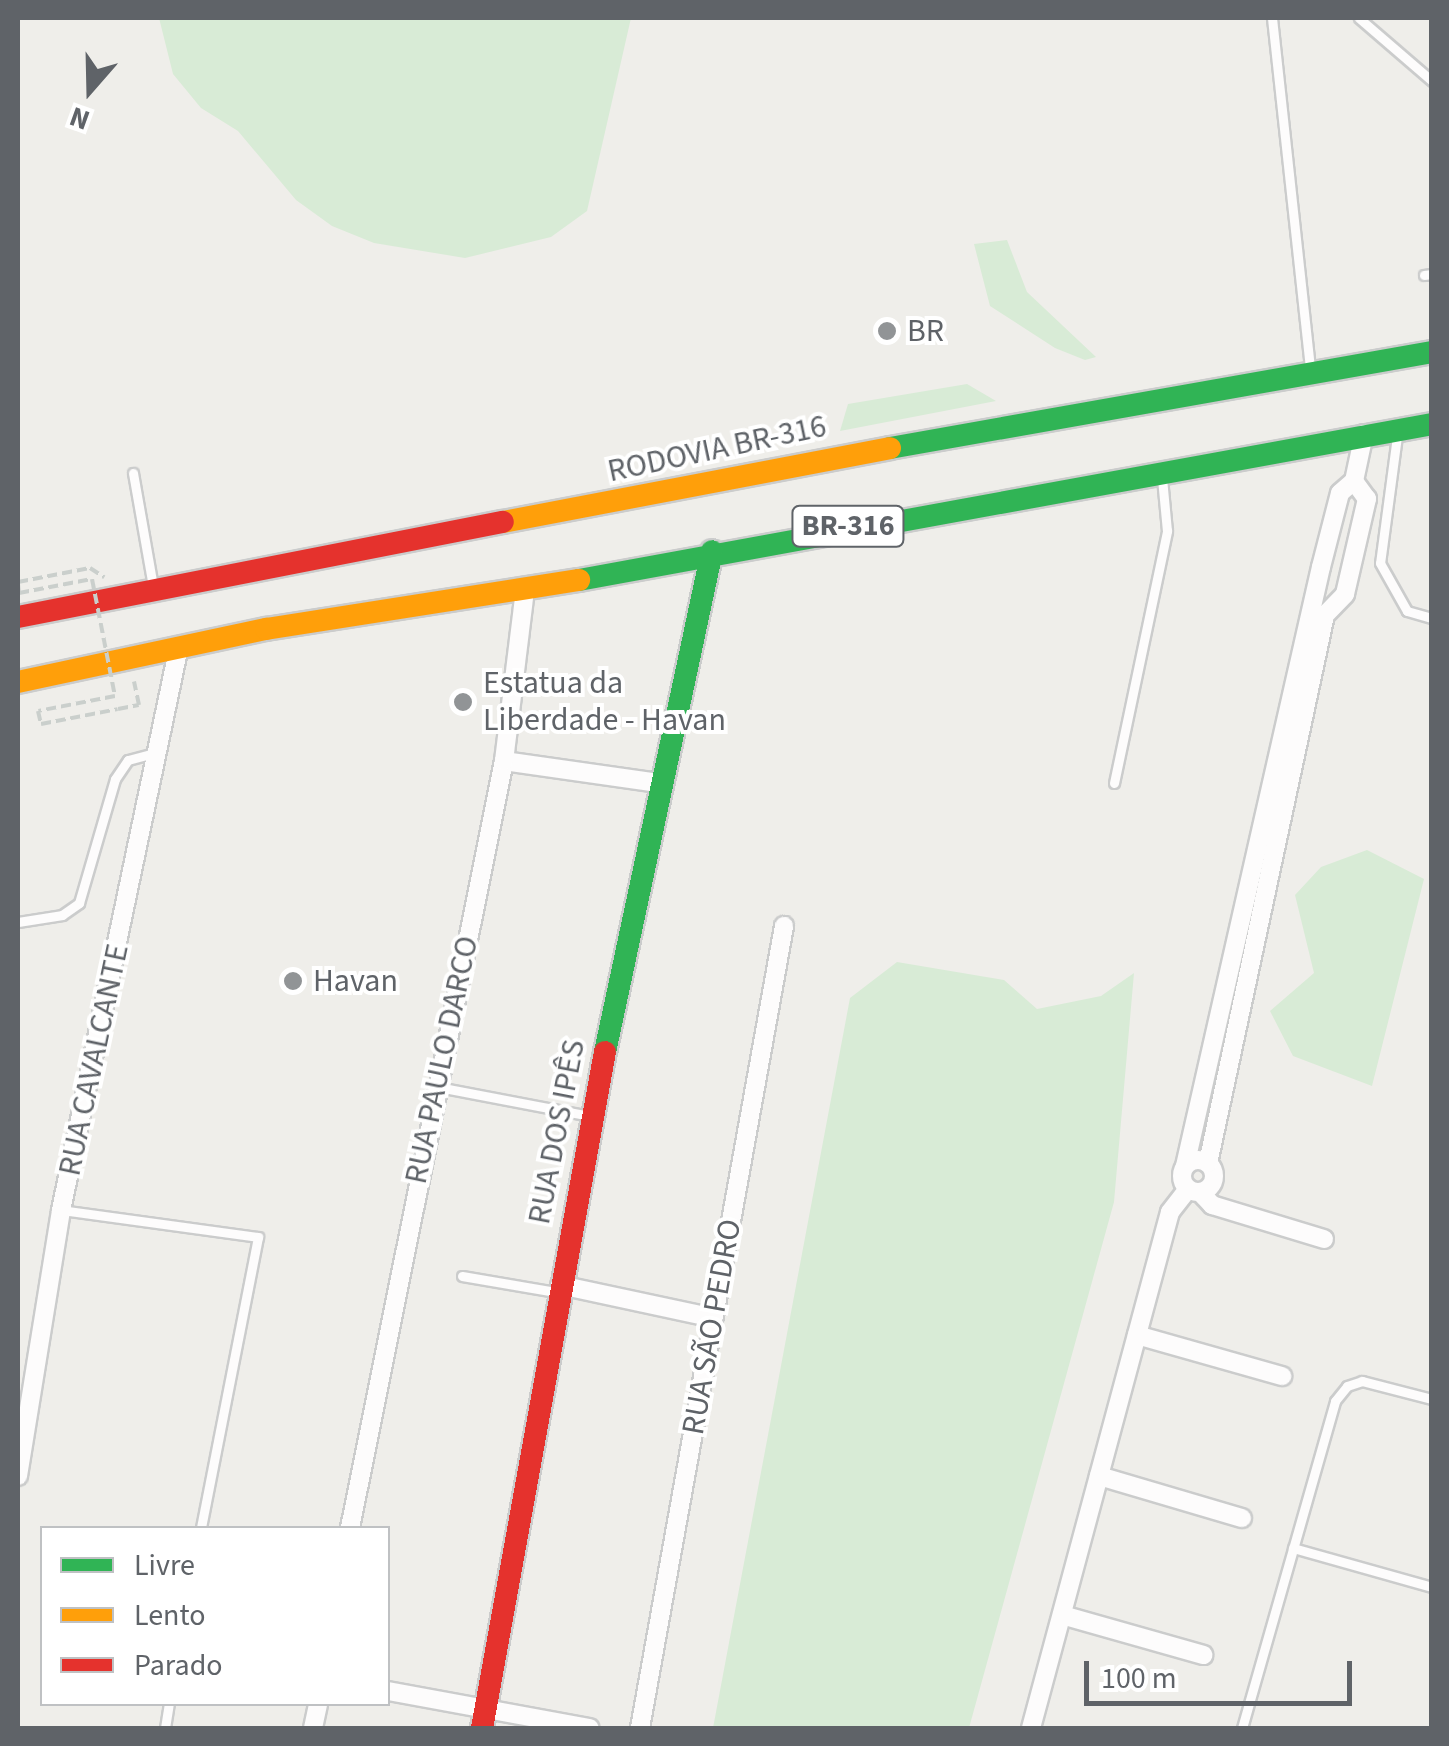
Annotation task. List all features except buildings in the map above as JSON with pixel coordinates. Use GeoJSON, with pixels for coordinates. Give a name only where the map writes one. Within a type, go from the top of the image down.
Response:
{"type":"FeatureCollection","features":[{"type":"Feature","properties":{"kind":"main road","name":"RODOVIA BR-316"},"geometry":{"type":"LineString","coordinates":[[18,617],[814,461],[1432,352]]}},
{"type":"Feature","properties":{"kind":"main road","name":"BR-316"},"geometry":{"type":"LineString","coordinates":[[18,682],[179,646],[525,589],[712,550],[1432,424]]}},
{"type":"Feature","properties":{"kind":"main road","name":"RUA DOS IPÊS"},"geometry":{"type":"LineString","coordinates":[[484,1720],[559,1288],[658,783],[712,550]]}},
{"type":"Feature","properties":{"kind":"street"},"geometry":{"type":"LineString","coordinates":[[1032,1728],[1170,1212],[1214,1180],[1208,1163],[1318,613],[1331,528],[1340,493],[1354,480],[1364,434]]}},
{"type":"Feature","properties":{"kind":"street"},"geometry":{"type":"LineString","coordinates":[[1324,1239],[1212,1205],[1194,1191],[1185,1166],[1318,613],[1345,594],[1367,499],[1354,480]]}},
{"type":"Feature","properties":{"kind":"street"},"geometry":{"type":"LineString","coordinates":[[1331,528],[1359,535]]}},
{"type":"Feature","properties":{"kind":"street","name":"RUA PAULO DARCO"},"geometry":{"type":"LineString","coordinates":[[350,1526],[504,761],[525,589]]}},
{"type":"Feature","properties":{"kind":"street","name":"RUA CAVALCANTE"},"geometry":{"type":"LineString","coordinates":[[18,1476],[62,1210],[161,752],[179,646]]}},
{"type":"Feature","properties":{"kind":"street"},"geometry":{"type":"LineString","coordinates":[[504,761],[658,783]]}},
{"type":"Feature","properties":{"kind":"street","name":"RUA SÃO PEDRO"},"geometry":{"type":"LineString","coordinates":[[640,1728],[784,926]]}},
{"type":"Feature","properties":{"kind":"street"},"geometry":{"type":"LineString","coordinates":[[1185,1166],[1208,1163]]}},
{"type":"Feature","properties":{"kind":"street"},"geometry":{"type":"LineString","coordinates":[[559,1288],[714,1318]]}},
{"type":"Feature","properties":{"kind":"street"},"geometry":{"type":"LineString","coordinates":[[1137,1334],[1282,1376]]}},
{"type":"Feature","properties":{"kind":"street"},"geometry":{"type":"LineString","coordinates":[[1099,1476],[1242,1518]]}},
{"type":"Feature","properties":{"kind":"street"},"geometry":{"type":"LineString","coordinates":[[1062,1615],[1203,1655]]}},
{"type":"Feature","properties":{"kind":"street"},"geometry":{"type":"LineString","coordinates":[[390,1692],[484,1720],[590,1728]]}},
{"type":"Feature","properties":{"kind":"lane"},"geometry":{"type":"LineString","coordinates":[[1272,18],[1310,375]]}},
{"type":"Feature","properties":{"kind":"lane"},"geometry":{"type":"LineString","coordinates":[[1360,18],[1432,82]]}},
{"type":"Feature","properties":{"kind":"lane"},"geometry":{"type":"LineString","coordinates":[[1398,429],[1380,563],[1407,611],[1432,618]]}},
{"type":"Feature","properties":{"kind":"lane"},"geometry":{"type":"LineString","coordinates":[[1114,783],[1167,531],[1161,470]]}},
{"type":"Feature","properties":{"kind":"lane"},"geometry":{"type":"LineString","coordinates":[[133,473],[154,589]]}},
{"type":"Feature","properties":{"kind":"lane"},"geometry":{"type":"LineString","coordinates":[[18,922],[62,915],[79,903],[115,779],[128,760],[161,752]]}},
{"type":"Feature","properties":{"kind":"lane"},"geometry":{"type":"LineString","coordinates":[[436,1087],[593,1117]]}},
{"type":"Feature","properties":{"kind":"lane"},"geometry":{"type":"LineString","coordinates":[[62,1210],[258,1237],[201,1526]]}},
{"type":"Feature","properties":{"kind":"lane"},"geometry":{"type":"LineString","coordinates":[[462,1276],[559,1288]]}},
{"type":"Feature","properties":{"kind":"lane"},"geometry":{"type":"LineString","coordinates":[[1242,1728],[1335,1401],[1346,1386],[1362,1380],[1432,1400]]}},
{"type":"Feature","properties":{"kind":"lane"},"geometry":{"type":"LineString","coordinates":[[1293,1548],[1432,1587]]}},
{"type":"Feature","properties":{"kind":"path"},"geometry":{"type":"LineString","coordinates":[[90,568],[18,583],[19,592],[92,579],[115,696],[38,711],[41,724],[139,705],[128,656]]}},
{"type":"Feature","properties":{"kind":"green space"},"geometry":{"type":"Polygon","coordinates":[[[159,18],[631,18],[587,211],[551,237],[465,258],[374,243],[332,226],[296,200],[238,131],[201,108],[173,74],[159,18]]]}},
{"type":"Feature","properties":{"kind":"green space"},"geometry":{"type":"Polygon","coordinates":[[[1007,240],[1027,292],[1096,357],[1085,360],[1055,348],[990,306],[974,244],[1007,240]]]}},
{"type":"Feature","properties":{"kind":"green space"},"geometry":{"type":"Polygon","coordinates":[[[967,384],[996,401],[840,431],[848,404],[967,384]]]}},
{"type":"Feature","properties":{"kind":"green space"},"geometry":{"type":"Polygon","coordinates":[[[1367,850],[1424,879],[1372,1086],[1293,1056],[1270,1011],[1314,973],[1295,895],[1321,867],[1367,850]]]}},
{"type":"Feature","properties":{"kind":"green space"},"geometry":{"type":"Polygon","coordinates":[[[897,962],[1004,980],[1037,1009],[1101,996],[1134,973],[1114,1202],[969,1728],[713,1728],[850,998],[897,962]]]}},
{"type":"Feature","properties":{"kind":"traffic: fast"},"geometry":{"type":"LineString","coordinates":[[890,448],[1432,352]]}},
{"type":"Feature","properties":{"kind":"traffic: fast"},"geometry":{"type":"LineString","coordinates":[[579,580],[1432,424]]}},
{"type":"Feature","properties":{"kind":"traffic: fast"},"geometry":{"type":"LineString","coordinates":[[605,1052],[712,551]]}},
{"type":"Feature","properties":{"kind":"traffic: slow"},"geometry":{"type":"LineString","coordinates":[[503,522],[890,448]]}},
{"type":"Feature","properties":{"kind":"traffic: slow"},"geometry":{"type":"LineString","coordinates":[[18,682],[266,629],[579,580]]}},
{"type":"Feature","properties":{"kind":"traffic: jam"},"geometry":{"type":"LineString","coordinates":[[18,617],[503,522]]}},
{"type":"Feature","properties":{"kind":"traffic: jam"},"geometry":{"type":"LineString","coordinates":[[482,1728],[605,1052]]}},
{"type":"Feature","properties":{"kind":"place","name":"BR"},"geometry":{"type":"Point","coordinates":[887,331]}},
{"type":"Feature","properties":{"kind":"place","name":"Estatua da Liberdade - Havan"},"geometry":{"type":"Point","coordinates":[463,702]}},
{"type":"Feature","properties":{"kind":"place","name":"Havan"},"geometry":{"type":"Point","coordinates":[293,981]}}]}
